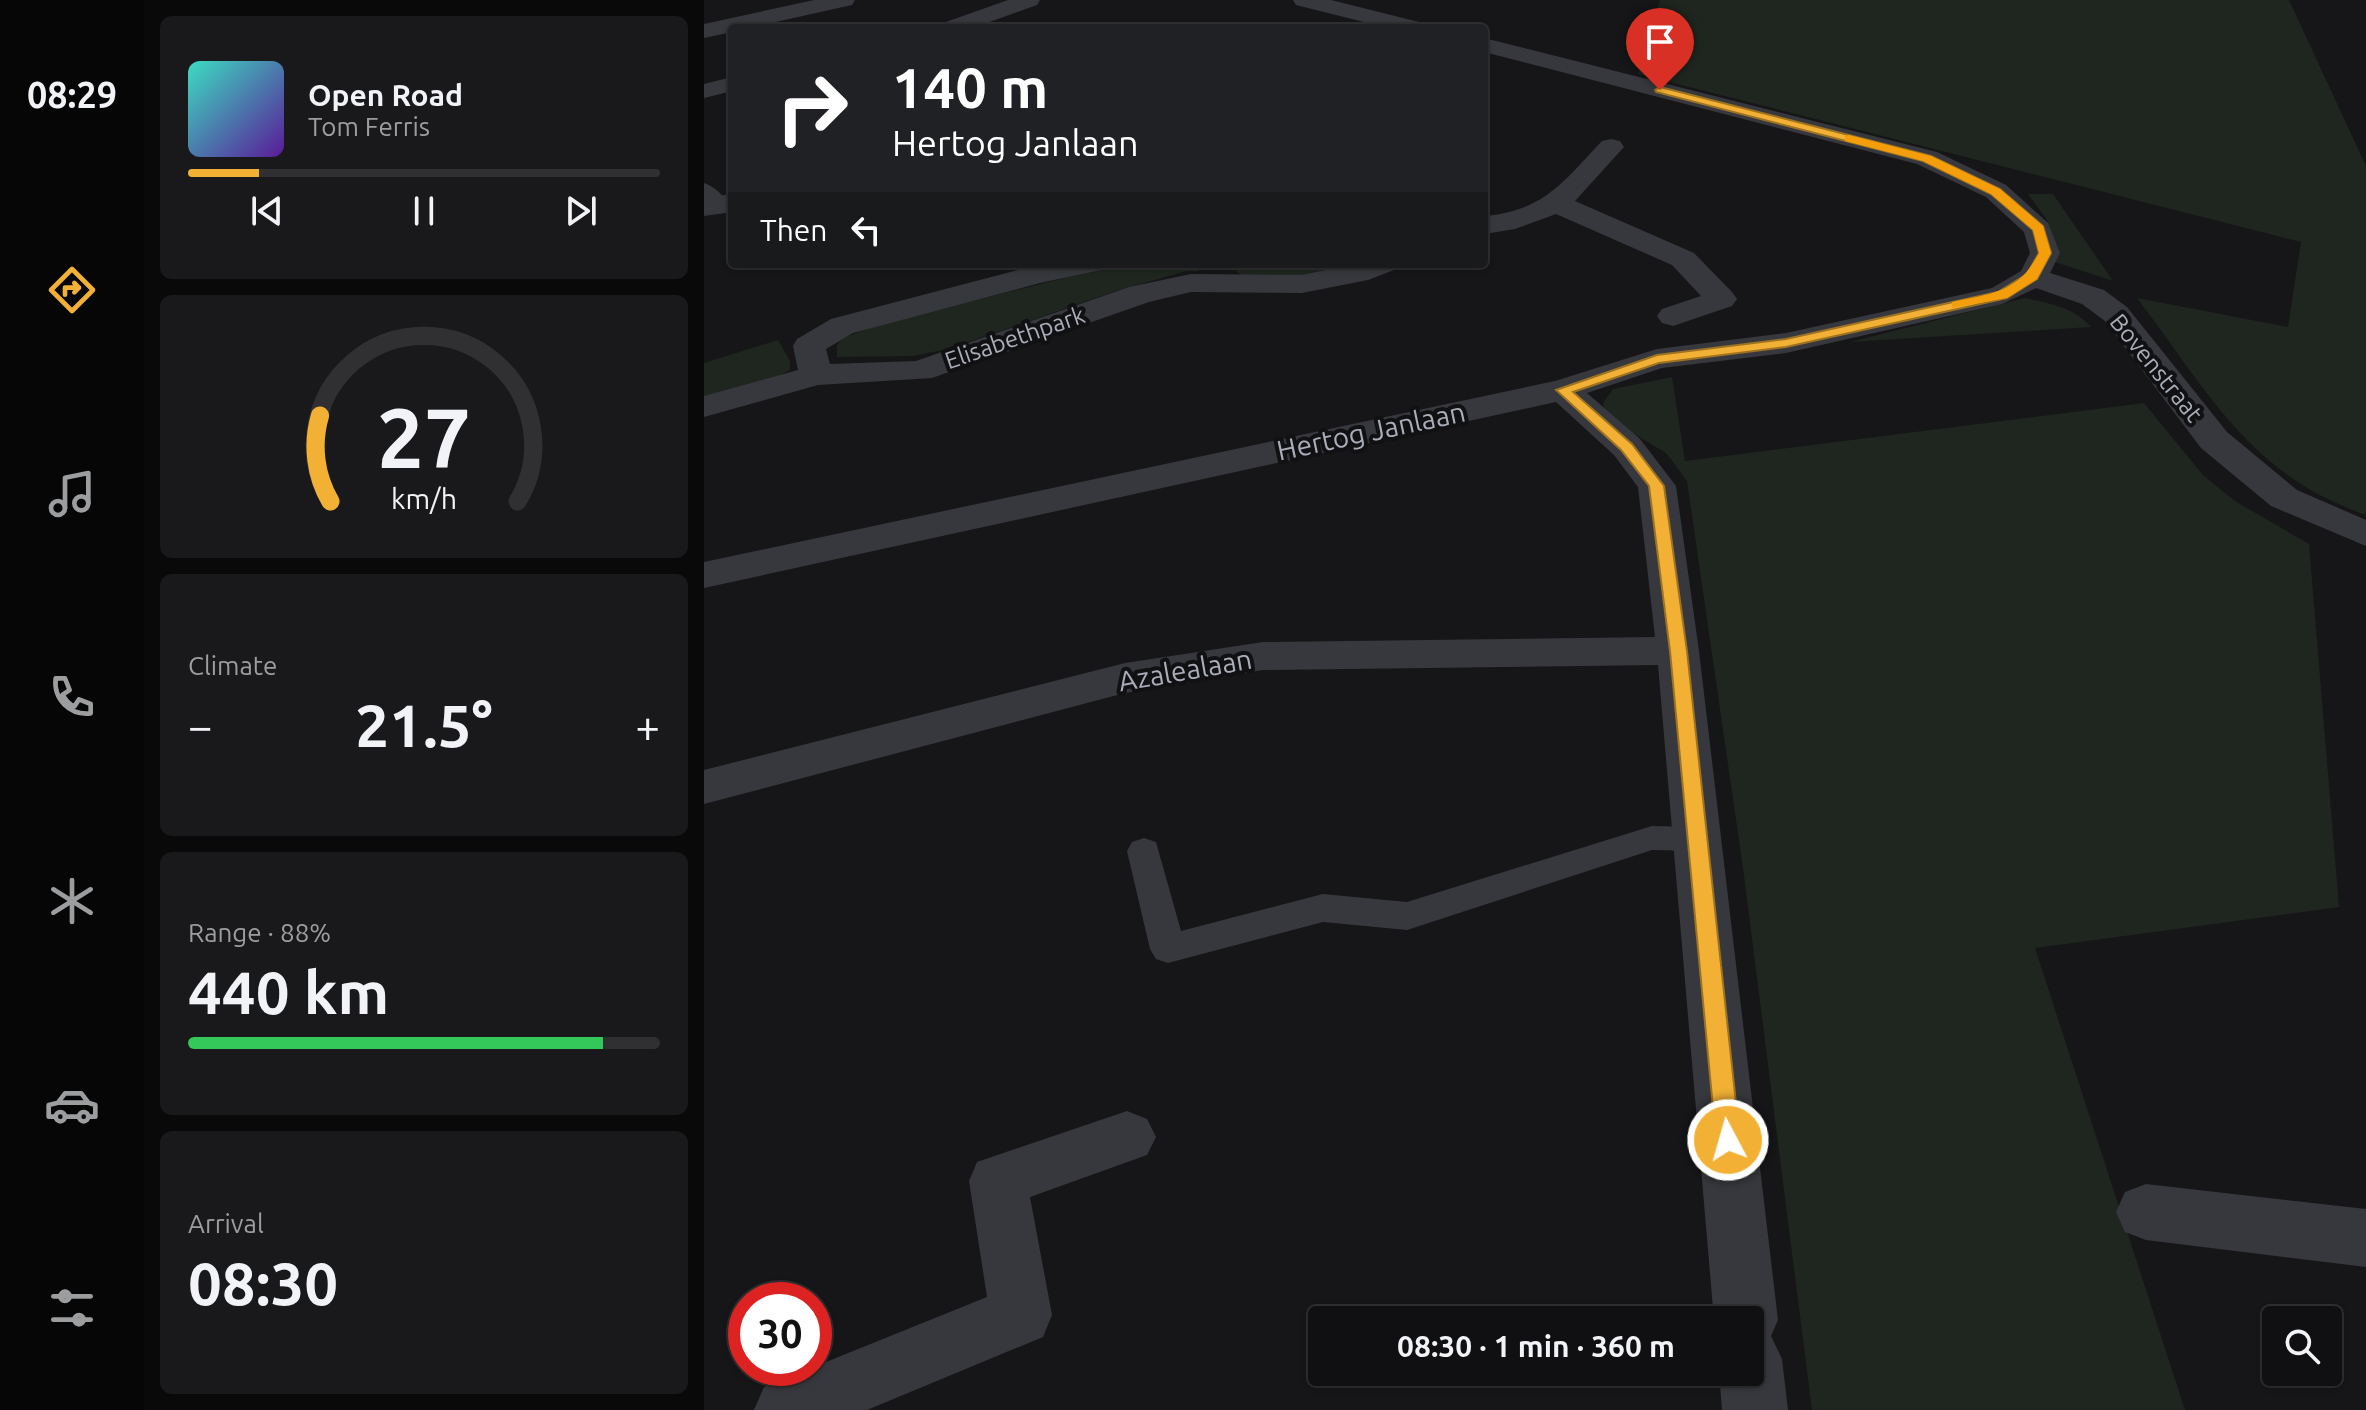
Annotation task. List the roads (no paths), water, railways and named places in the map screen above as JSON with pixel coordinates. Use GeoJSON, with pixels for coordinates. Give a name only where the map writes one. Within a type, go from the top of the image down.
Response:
{"type":"FeatureCollection","features":[{"type":"Feature","properties":{"kind":"street"},"geometry":{"type":"LineString","coordinates":[[736,24],[844,0]]}},
{"type":"Feature","properties":{"kind":"street"},"geometry":{"type":"LineString","coordinates":[[966,24],[1029,0]]}},
{"type":"Feature","properties":{"kind":"street"},"geometry":{"type":"LineString","coordinates":[[1304,0],[1399,24]]}},
{"type":"Feature","properties":{"kind":"street"},"geometry":{"type":"LineString","coordinates":[[704,31],[728,26]]}},
{"type":"Feature","properties":{"kind":"street"},"geometry":{"type":"LineString","coordinates":[[1488,46],[1927,158],[1996,191],[2038,229],[2045,253],[2033,277]]}},
{"type":"Feature","properties":{"kind":"street"},"geometry":{"type":"LineString","coordinates":[[704,91],[728,85]]}},
{"type":"Feature","properties":{"kind":"street"},"geometry":{"type":"LineString","coordinates":[[1488,225],[1505,223],[1557,204],[1611,147]]}},
{"type":"Feature","properties":{"kind":"street"},"geometry":{"type":"LineString","coordinates":[[1557,204],[1683,259],[1721,299],[1673,316]]}},
{"type":"Feature","properties":{"kind":"street","name":"Elisabethpark"},"geometry":{"type":"LineString","coordinates":[[816,375],[809,346],[842,326],[1069,268]]}},
{"type":"Feature","properties":{"kind":"street","name":"Elisabethpark"},"geometry":{"type":"LineString","coordinates":[[704,407],[816,375],[920,371],[1140,294],[1191,283],[1215,273],[1302,284],[1357,274],[1373,268]]}},
{"type":"Feature","properties":{"kind":"street","name":"Hertog Janlaan"},"geometry":{"type":"LineString","coordinates":[[704,575],[1563,390],[1657,359],[1786,343],[2002,295],[2033,277]]}},
{"type":"Feature","properties":{"kind":"street","name":"Bovenstraat"},"geometry":{"type":"LineString","coordinates":[[2033,277],[2093,297],[2116,314],[2214,440],[2284,498],[2366,534]]}},
{"type":"Feature","properties":{"kind":"street"},"geometry":{"type":"LineString","coordinates":[[1563,390],[1627,447],[1657,486],[1678,651],[1745,1306]]}},
{"type":"Feature","properties":{"kind":"street","name":"Azalealaan"},"geometry":{"type":"LineString","coordinates":[[704,787],[1125,678],[1188,666],[1263,656],[1322,654],[1678,651]]}},
{"type":"Feature","properties":{"kind":"street"},"geometry":{"type":"LineString","coordinates":[[787,1410],[1021,1315],[998,1181],[1127,1137]]}},
{"type":"Feature","properties":{"kind":"street"},"geometry":{"type":"LineString","coordinates":[[2146,1212],[2366,1238]]}},
{"type":"Feature","properties":{"kind":"street"},"geometry":{"type":"LineString","coordinates":[[1753,1386],[1755,1410]]}},
{"type":"Feature","properties":{"kind":"lane"},"geometry":{"type":"LineString","coordinates":[[1144,851],[1168,949],[1323,908],[1407,916],[1652,838],[1697,839]]}}]}
